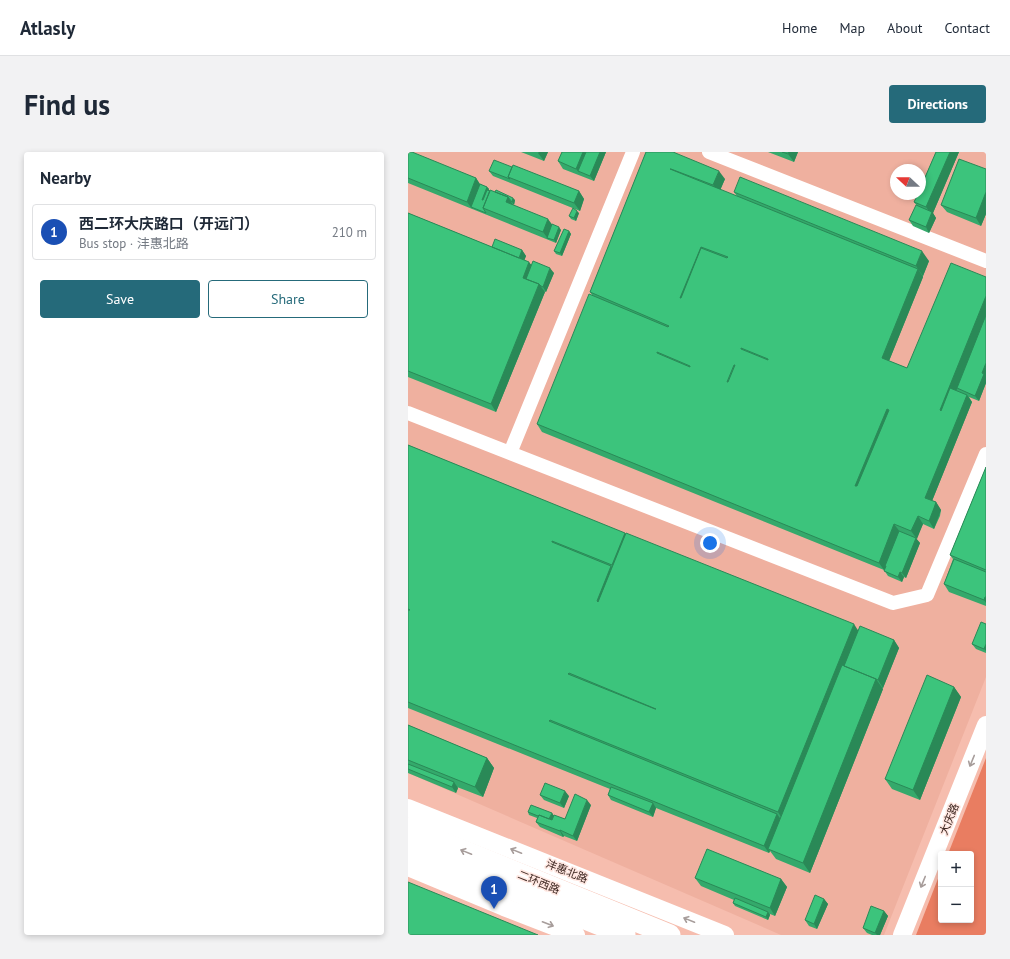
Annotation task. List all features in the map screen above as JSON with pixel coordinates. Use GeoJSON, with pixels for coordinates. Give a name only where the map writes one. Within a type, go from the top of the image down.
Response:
{"type":"FeatureCollection","features":[{"type":"Feature","properties":{"kind":"highway","name":"二环西路"},"geometry":{"type":"LineString","coordinates":[[408,828],[670,935]]}},
{"type":"Feature","properties":{"kind":"highway","name":"二环西路"},"geometry":{"type":"LineString","coordinates":[[408,848],[625,935]]}},
{"type":"Feature","properties":{"kind":"main road","name":"大庆路"},"geometry":{"type":"LineString","coordinates":[[902,935],[986,725]]}},
{"type":"Feature","properties":{"kind":"main road","name":"沣惠北路"},"geometry":{"type":"LineString","coordinates":[[408,808],[725,935]]}},
{"type":"Feature","properties":{"kind":"main road"},"geometry":{"type":"LineString","coordinates":[[408,867],[576,935]]}},
{"type":"Feature","properties":{"kind":"street"},"geometry":{"type":"LineString","coordinates":[[510,453],[633,152]]}},
{"type":"Feature","properties":{"kind":"street"},"geometry":{"type":"LineString","coordinates":[[709,152],[986,261]]}},
{"type":"Feature","properties":{"kind":"street"},"geometry":{"type":"LineString","coordinates":[[408,413],[893,603],[927,595],[986,454]]}},
{"type":"Feature","properties":{"kind":"street"},"geometry":{"type":"LineString","coordinates":[[523,914],[545,863]]}},
{"type":"Feature","properties":{"kind":"street"},"geometry":{"type":"LineString","coordinates":[[535,887],[653,935]]}},
{"type":"Feature","properties":{"kind":"shaded area"},"geometry":{"type":"Polygon","coordinates":[[[408,152],[986,152],[986,677],[884,935],[781,935],[408,773],[408,152]]]}},
{"type":"Feature","properties":{"kind":"shaded area"},"geometry":{"type":"Polygon","coordinates":[[[986,758],[986,935],[916,935],[938,879],[938,923],[974,923],[974,851],[949,851],[986,758]]]}},
{"type":"Feature","properties":{"kind":"building"},"geometry":{"type":"Polygon","coordinates":[[[408,152],[412,152],[476,178],[467,202],[408,178],[408,152]]]}},
{"type":"Feature","properties":{"kind":"building"},"geometry":{"type":"Polygon","coordinates":[[[562,152],[583,152],[576,169],[558,161],[562,152]]]}},
{"type":"Feature","properties":{"kind":"building"},"geometry":{"type":"Polygon","coordinates":[[[586,152],[600,152],[590,176],[578,171],[586,152]]]}},
{"type":"Feature","properties":{"kind":"building"},"geometry":{"type":"Polygon","coordinates":[[[646,152],[673,152],[719,171],[713,185],[670,169],[918,269],[882,358],[907,368],[951,263],[986,277],[986,296],[940,410],[941,411],[950,388],[967,395],[925,498],[936,502],[929,521],[918,516],[911,531],[894,524],[879,563],[537,424],[589,294],[668,327],[669,326],[590,292],[646,152]],[[701,247],[680,298],[701,248],[727,258],[728,257],[701,247]],[[741,348],[741,349],[768,360],[741,348]],[[657,352],[657,353],[690,367],[657,352]],[[735,365],[727,382],[728,382],[735,365]],[[887,409],[855,486],[857,486],[889,410],[887,409]]]}},
{"type":"Feature","properties":{"kind":"building"},"geometry":{"type":"Polygon","coordinates":[[[936,152],[950,152],[926,207],[914,202],[915,200],[926,200],[926,175],[936,152]]]}},
{"type":"Feature","properties":{"kind":"building"},"geometry":{"type":"Polygon","coordinates":[[[959,159],[986,169],[986,192],[976,218],[941,205],[959,159]]]}},
{"type":"Feature","properties":{"kind":"building"},"geometry":{"type":"Polygon","coordinates":[[[494,160],[512,167],[508,177],[510,179],[489,171],[494,160]]]}},
{"type":"Feature","properties":{"kind":"building"},"geometry":{"type":"Polygon","coordinates":[[[513,165],[579,191],[574,203],[508,177],[513,165]]]}},
{"type":"Feature","properties":{"kind":"building"},"geometry":{"type":"Polygon","coordinates":[[[740,177],[922,251],[916,266],[734,192],[740,177]]]}},
{"type":"Feature","properties":{"kind":"building"},"geometry":{"type":"Polygon","coordinates":[[[480,184],[487,187],[482,200],[487,190],[490,191],[483,208],[486,213],[471,207],[480,184]]]}},
{"type":"Feature","properties":{"kind":"building"},"geometry":{"type":"Polygon","coordinates":[[[490,190],[508,197],[506,202],[548,219],[543,232],[483,208],[490,190]]]}},
{"type":"Feature","properties":{"kind":"building"},"geometry":{"type":"Polygon","coordinates":[[[496,190],[513,198],[512,202],[508,197],[495,192],[496,190]]]}},
{"type":"Feature","properties":{"kind":"building"},"geometry":{"type":"Polygon","coordinates":[[[916,205],[932,212],[926,227],[909,220],[916,205]]]}},
{"type":"Feature","properties":{"kind":"building"},"geometry":{"type":"Polygon","coordinates":[[[573,208],[577,211],[574,218],[569,216],[573,208]]]}},
{"type":"Feature","properties":{"kind":"building"},"geometry":{"type":"Polygon","coordinates":[[[408,213],[529,262],[523,278],[539,284],[491,404],[408,371],[408,213]]]}},
{"type":"Feature","properties":{"kind":"building"},"geometry":{"type":"Polygon","coordinates":[[[552,224],[559,227],[554,240],[547,238],[552,224]]]}},
{"type":"Feature","properties":{"kind":"building"},"geometry":{"type":"Polygon","coordinates":[[[564,229],[569,231],[560,253],[554,251],[564,229]]]}},
{"type":"Feature","properties":{"kind":"building"},"geometry":{"type":"Polygon","coordinates":[[[495,239],[522,250],[519,258],[492,247],[495,239]]]}},
{"type":"Feature","properties":{"kind":"building"},"geometry":{"type":"Polygon","coordinates":[[[533,261],[550,268],[543,287],[526,279],[533,261]]]}},
{"type":"Feature","properties":{"kind":"building"},"geometry":{"type":"Polygon","coordinates":[[[986,315],[986,363],[982,373],[984,374],[975,396],[957,388],[986,315]]]}},
{"type":"Feature","properties":{"kind":"building"},"geometry":{"type":"Polygon","coordinates":[[[408,445],[625,533],[612,565],[552,541],[611,566],[597,601],[598,602],[626,533],[854,624],[778,812],[550,720],[549,721],[777,814],[764,846],[408,702],[408,610],[410,610],[408,609],[408,445]],[[569,673],[568,674],[655,709],[569,673]]]}},
{"type":"Feature","properties":{"kind":"building"},"geometry":{"type":"Polygon","coordinates":[[[986,467],[986,570],[950,555],[986,467]]]}},
{"type":"Feature","properties":{"kind":"building"},"geometry":{"type":"Polygon","coordinates":[[[899,531],[916,538],[902,573],[900,572],[898,577],[884,571],[899,531]]]}},
{"type":"Feature","properties":{"kind":"building"},"geometry":{"type":"Polygon","coordinates":[[[954,559],[986,572],[986,597],[984,600],[944,584],[954,559]]]}},
{"type":"Feature","properties":{"kind":"building"},"geometry":{"type":"Polygon","coordinates":[[[981,622],[986,624],[986,644],[984,649],[972,644],[981,622]]]}},
{"type":"Feature","properties":{"kind":"building"},"geometry":{"type":"Polygon","coordinates":[[[860,626],[894,640],[878,680],[844,666],[860,626]]]}},
{"type":"Feature","properties":{"kind":"building"},"geometry":{"type":"Polygon","coordinates":[[[842,665],[876,679],[803,863],[768,849],[842,665]]]}},
{"type":"Feature","properties":{"kind":"building"},"geometry":{"type":"Polygon","coordinates":[[[927,675],[954,687],[913,790],[885,779],[927,675]]]}},
{"type":"Feature","properties":{"kind":"building"},"geometry":{"type":"Polygon","coordinates":[[[408,725],[487,758],[475,787],[408,760],[408,725]]]}},
{"type":"Feature","properties":{"kind":"building"},"geometry":{"type":"Polygon","coordinates":[[[408,764],[454,782],[452,787],[408,769],[408,764]]]}},
{"type":"Feature","properties":{"kind":"building"},"geometry":{"type":"Polygon","coordinates":[[[545,783],[565,791],[560,803],[540,795],[545,783]]]}},
{"type":"Feature","properties":{"kind":"building"},"geometry":{"type":"Polygon","coordinates":[[[611,787],[653,803],[649,812],[608,795],[611,787]]]}},
{"type":"Feature","properties":{"kind":"building"},"geometry":{"type":"Polygon","coordinates":[[[575,794],[587,800],[573,836],[536,822],[539,815],[552,820],[554,815],[565,819],[575,794]]]}},
{"type":"Feature","properties":{"kind":"building"},"geometry":{"type":"Polygon","coordinates":[[[531,805],[552,813],[549,819],[528,812],[531,805]]]}},
{"type":"Feature","properties":{"kind":"building"},"geometry":{"type":"Polygon","coordinates":[[[707,849],[781,879],[770,908],[695,878],[707,849]]]}},
{"type":"Feature","properties":{"kind":"building"},"geometry":{"type":"Polygon","coordinates":[[[408,882],[538,935],[408,935],[408,882]]]}},
{"type":"Feature","properties":{"kind":"building"},"geometry":{"type":"Polygon","coordinates":[[[815,895],[824,899],[814,924],[805,920],[815,895]]]}},
{"type":"Feature","properties":{"kind":"building"},"geometry":{"type":"Polygon","coordinates":[[[735,898],[768,912],[766,917],[733,903],[735,898]]]}},
{"type":"Feature","properties":{"kind":"building"},"geometry":{"type":"Polygon","coordinates":[[[871,906],[884,911],[875,933],[863,928],[871,906]]]}},
{"type":"Feature","properties":{"kind":"place","name":"西二环大庆路口（开远门）"},"geometry":{"type":"Point","coordinates":[494,909]}}]}
